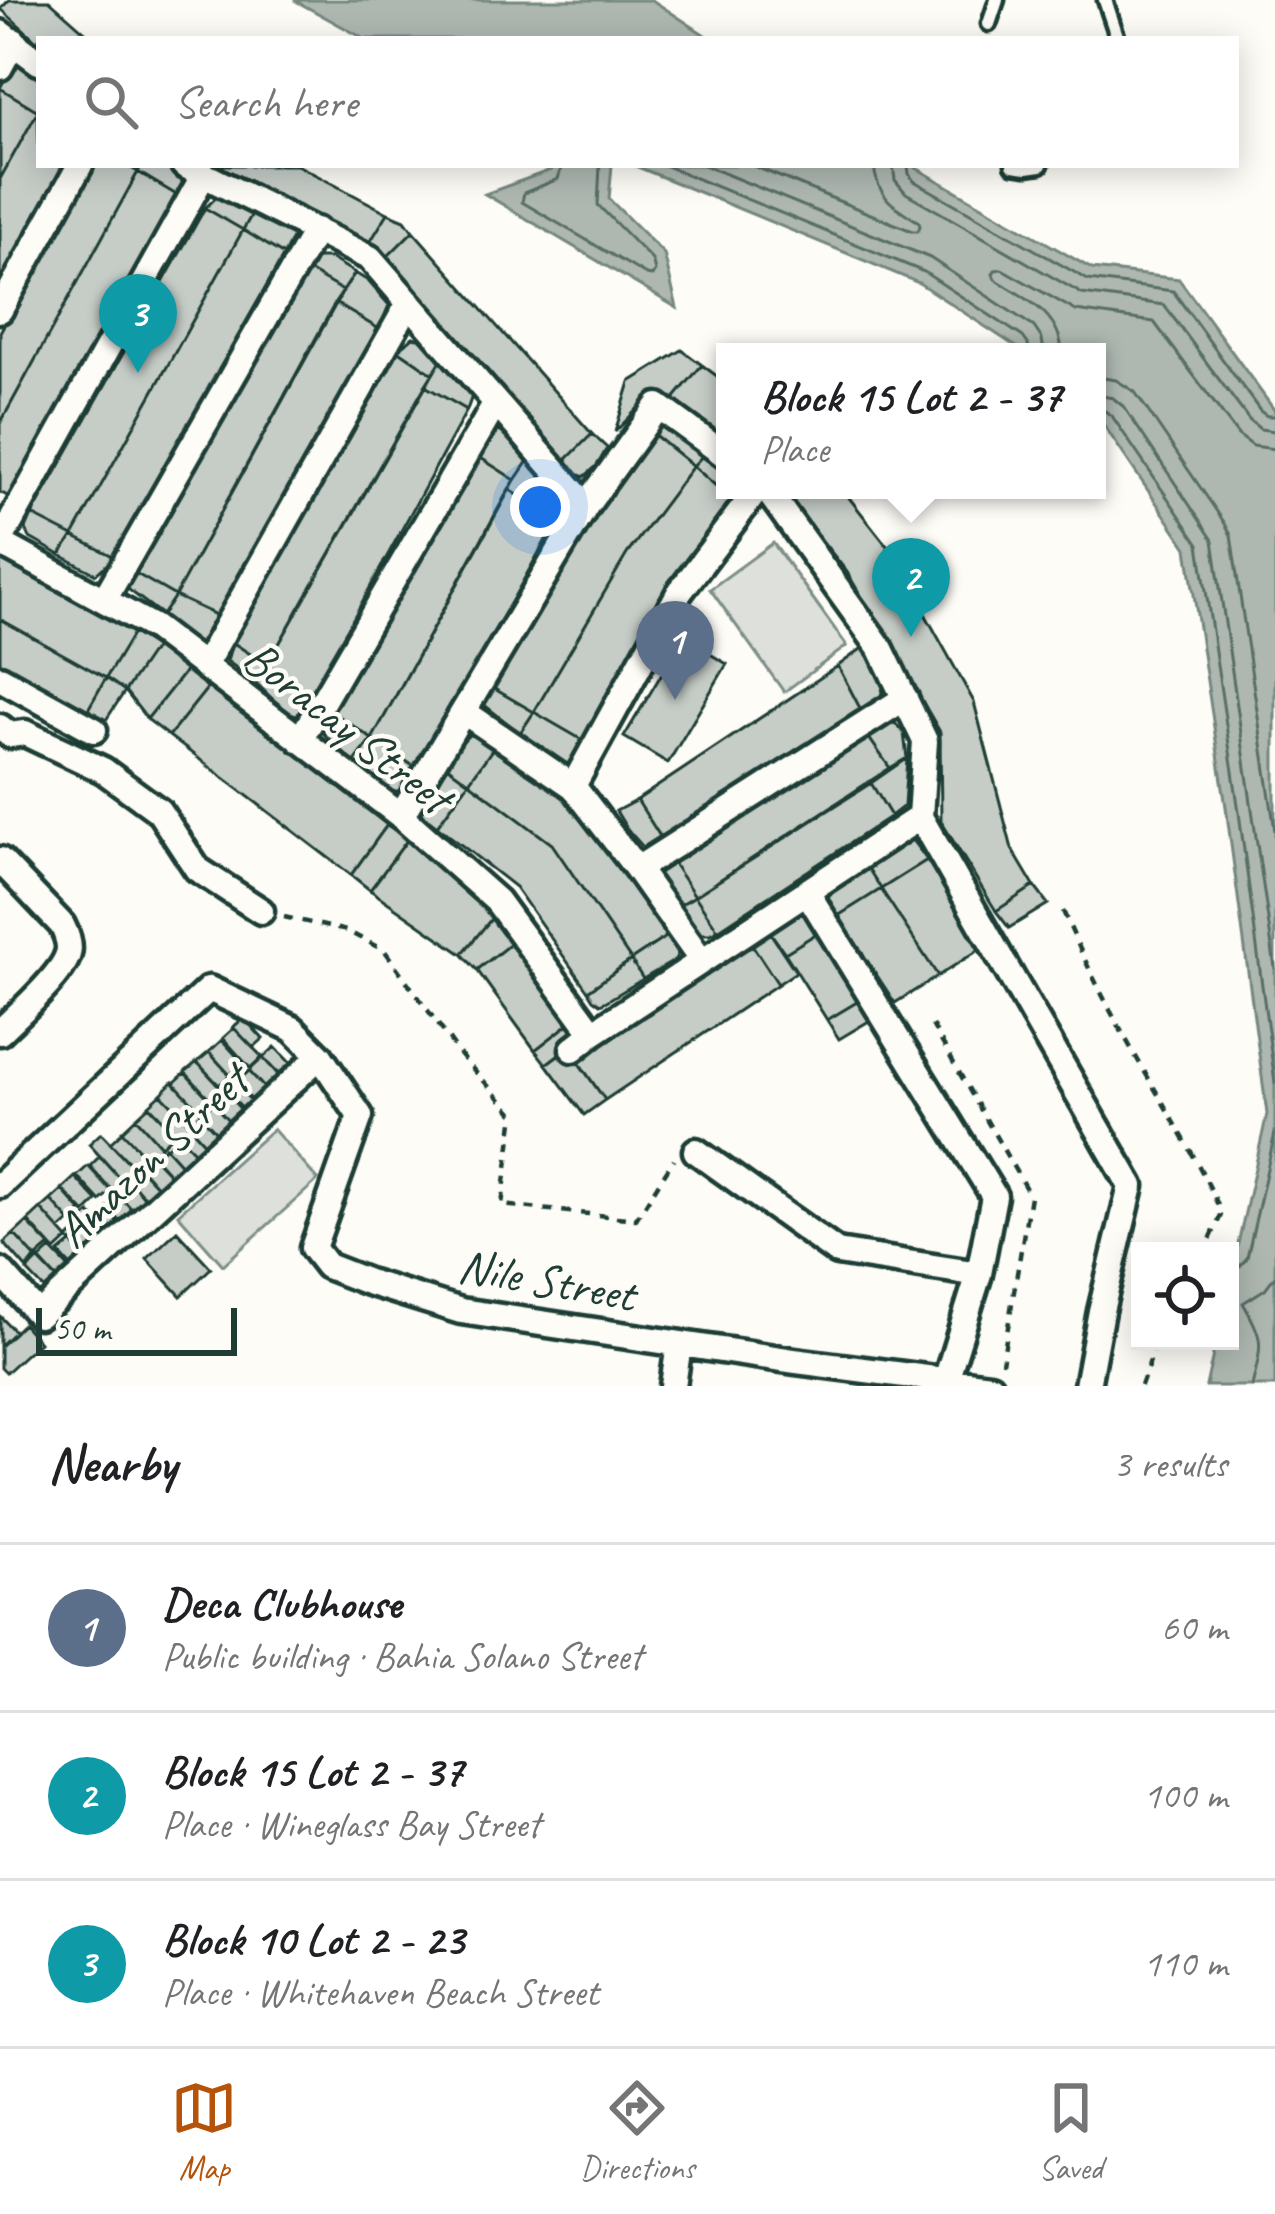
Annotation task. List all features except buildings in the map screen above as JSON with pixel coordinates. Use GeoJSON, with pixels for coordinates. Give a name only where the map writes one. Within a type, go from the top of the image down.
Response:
{"type":"FeatureCollection","features":[{"type":"Feature","properties":{"kind":"street"},"geometry":{"type":"LineString","coordinates":[[0,67],[7,37],[36,60]]}},
{"type":"Feature","properties":{"kind":"street"},"geometry":{"type":"LineString","coordinates":[[0,310],[78,168]]}},
{"type":"Feature","properties":{"kind":"street"},"geometry":{"type":"LineString","coordinates":[[0,542],[193,171],[370,258],[586,506]]}},
{"type":"Feature","properties":{"kind":"street"},"geometry":{"type":"LineString","coordinates":[[104,601],[316,230]]}},
{"type":"Feature","properties":{"kind":"street"},"geometry":{"type":"LineString","coordinates":[[204,666],[409,303]]}},
{"type":"Feature","properties":{"kind":"street"},"geometry":{"type":"LineString","coordinates":[[300,740],[496,403]]}},
{"type":"Feature","properties":{"kind":"street"},"geometry":{"type":"LineString","coordinates":[[401,817],[586,506],[658,406],[716,448]]}},
{"type":"Feature","properties":{"kind":"street"},"geometry":{"type":"LineString","coordinates":[[573,786],[679,593],[750,499]]}},
{"type":"Feature","properties":{"kind":"street"},"geometry":{"type":"LineString","coordinates":[[773,499],[881,649],[926,741],[920,817],[1131,1186],[1087,1386]]}},
{"type":"Feature","properties":{"kind":"street","name":"Boracay Street"},"geometry":{"type":"LineString","coordinates":[[0,542],[153,627],[401,817],[497,901],[584,1041],[702,961]]}},
{"type":"Feature","properties":{"kind":"street"},"geometry":{"type":"LineString","coordinates":[[0,678],[94,730]]}},
{"type":"Feature","properties":{"kind":"street"},"geometry":{"type":"LineString","coordinates":[[637,868],[905,698]]}},
{"type":"Feature","properties":{"kind":"street"},"geometry":{"type":"LineString","coordinates":[[464,712],[573,786],[702,961],[920,817]]}},
{"type":"Feature","properties":{"kind":"street"},"geometry":{"type":"LineString","coordinates":[[3,736],[25,733],[103,770],[159,811],[197,869],[261,911]]}},
{"type":"Feature","properties":{"kind":"street"},"geometry":{"type":"LineString","coordinates":[[0,860],[62,925],[69,953],[53,977],[0,1032]]}},
{"type":"Feature","properties":{"kind":"street"},"geometry":{"type":"LineString","coordinates":[[807,892],[994,1196],[980,1274],[946,1380]]}},
{"type":"Feature","properties":{"kind":"street"},"geometry":{"type":"LineString","coordinates":[[0,1146],[9,1176],[209,989],[293,1029],[320,1056]]}},
{"type":"Feature","properties":{"kind":"street","name":"Amazon Street"},"geometry":{"type":"LineString","coordinates":[[0,1271],[39,1315],[320,1056]]}},
{"type":"Feature","properties":{"kind":"street","name":"Nile Street"},"geometry":{"type":"LineString","coordinates":[[320,1056],[359,1116],[313,1248],[328,1266],[460,1311],[679,1344],[793,1374],[990,1386]]}},
{"type":"Feature","properties":{"kind":"street"},"geometry":{"type":"LineString","coordinates":[[696,1151],[837,1252],[980,1274]]}},
{"type":"Feature","properties":{"kind":"street"},"geometry":{"type":"LineString","coordinates":[[673,1386],[679,1344]]}},
{"type":"Feature","properties":{"kind":"lane"},"geometry":{"type":"LineString","coordinates":[[989,25],[997,0]]}},
{"type":"Feature","properties":{"kind":"lane"},"geometry":{"type":"LineString","coordinates":[[1105,0],[1117,36]]}},
{"type":"Feature","properties":{"kind":"path"},"geometry":{"type":"LineString","coordinates":[[261,911],[347,931],[385,951],[461,1056],[514,1114],[502,1205],[636,1219],[682,1147],[696,1151]]}},
{"type":"Feature","properties":{"kind":"path"},"geometry":{"type":"LineString","coordinates":[[1063,911],[1121,1030],[1217,1203],[1221,1215],[1209,1242]]}},
{"type":"Feature","properties":{"kind":"path"},"geometry":{"type":"LineString","coordinates":[[1141,1386],[1154,1350]]}},
{"type":"Feature","properties":{"kind":"shaded area"},"geometry":{"type":"Polygon","coordinates":[[[773,543],[847,646],[784,692],[710,589],[773,543]]]}},
{"type":"Feature","properties":{"kind":"shaded area"},"geometry":{"type":"Polygon","coordinates":[[[273,1129],[318,1180],[223,1265],[178,1214],[273,1129]]]}},
{"type":"Feature","properties":{"kind":"water"},"geometry":{"type":"Polygon","coordinates":[[[294,0],[652,0],[706,36],[360,36],[294,0]]]}},
{"type":"Feature","properties":{"kind":"water"},"geometry":{"type":"Polygon","coordinates":[[[612,168],[609,199],[664,254],[677,308],[485,194],[551,170],[612,168]]]}},
{"type":"Feature","properties":{"kind":"water"},"geometry":{"type":"Polygon","coordinates":[[[640,168],[916,168],[1092,269],[1179,279],[1275,411],[1275,1386],[1206,1386],[1214,1350],[1239,1350],[1238,1242],[1267,1114],[1187,548],[1106,428],[1106,343],[1010,343],[919,283],[640,168]]]}},
{"type":"Feature","properties":{"kind":"place","name":"Block 10 Lot 2 - 23"},"geometry":{"type":"Point","coordinates":[138,373]}},
{"type":"Feature","properties":{"kind":"place","name":"Block 15 Lot 2 - 37"},"geometry":{"type":"Point","coordinates":[911,637]}},
{"type":"Feature","properties":{"kind":"place","name":"Deca Clubhouse"},"geometry":{"type":"Point","coordinates":[675,700]}}]}
